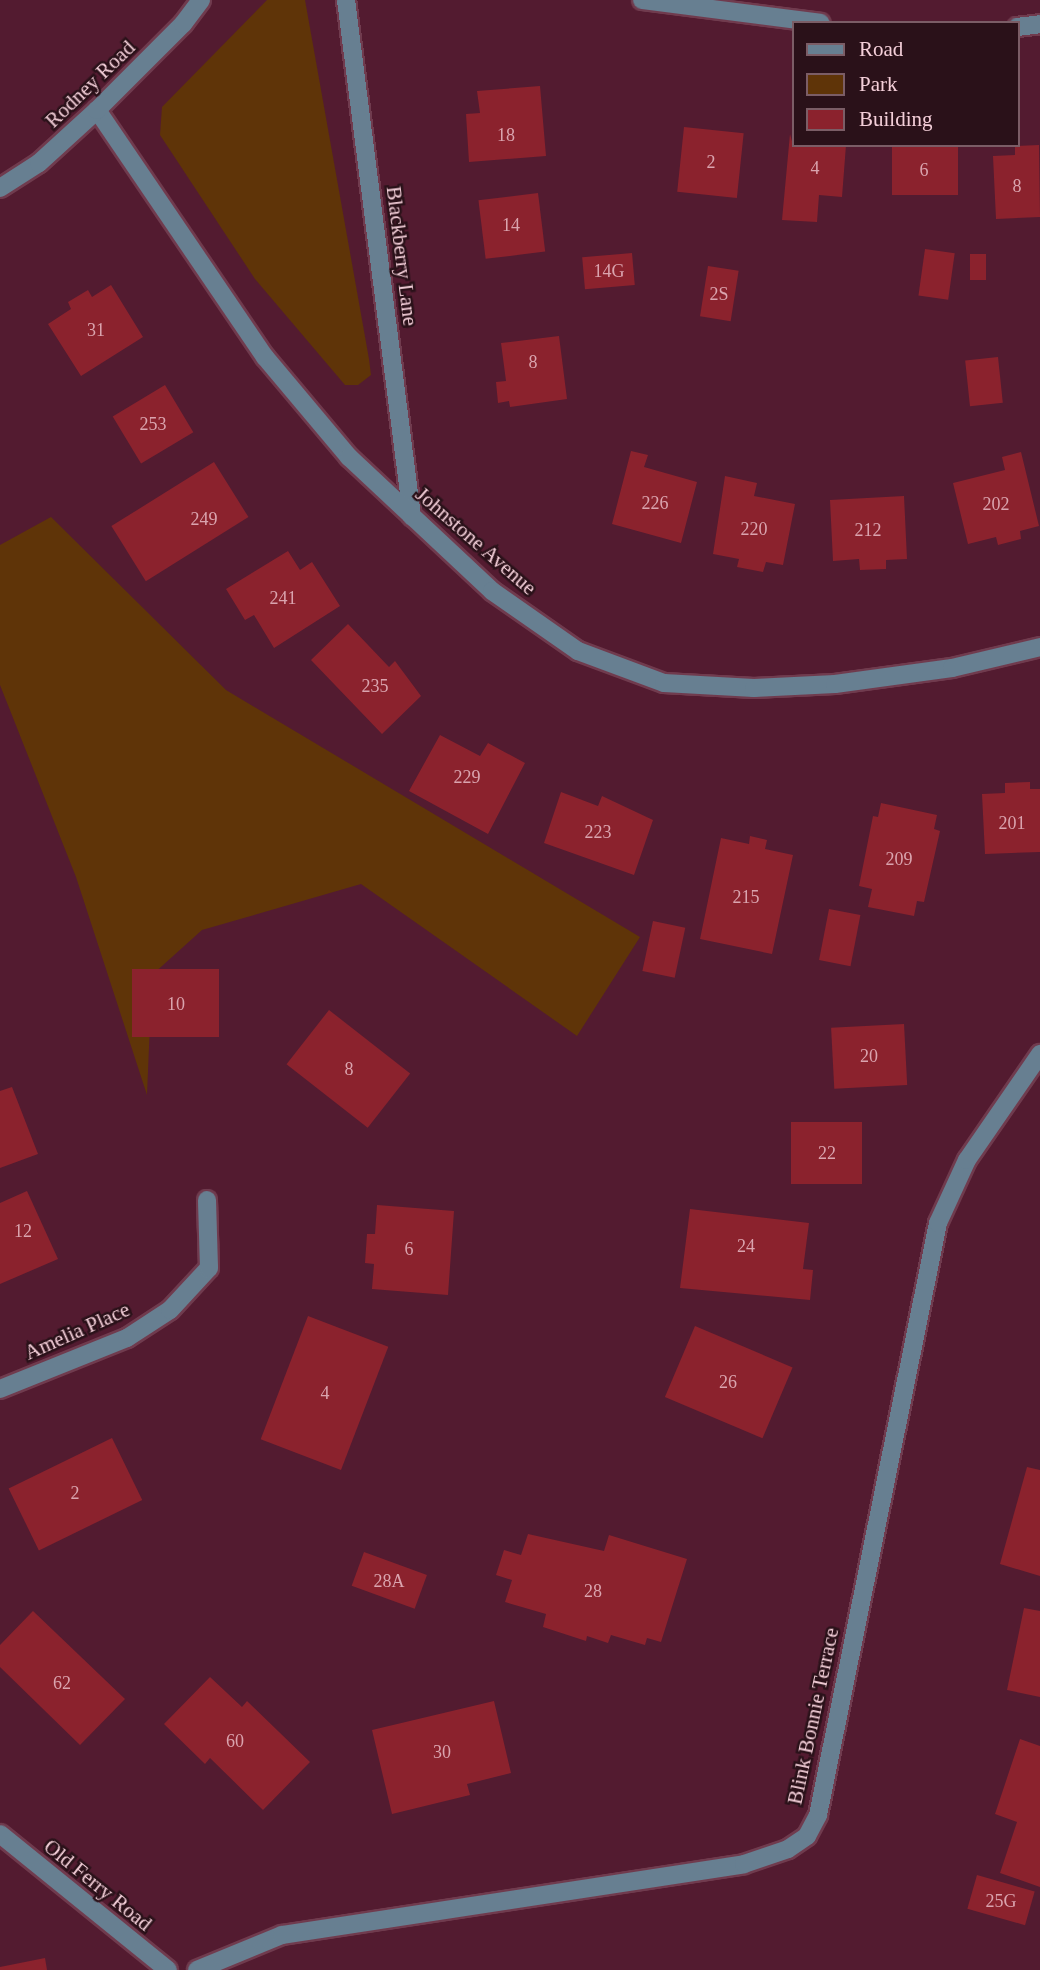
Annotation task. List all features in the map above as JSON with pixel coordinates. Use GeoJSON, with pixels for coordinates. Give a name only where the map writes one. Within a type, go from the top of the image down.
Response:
{"type":"FeatureCollection","features":[{"type":"Feature","properties":{"kind":"street","name":"Rodney Road"},"geometry":{"type":"LineString","coordinates":[[0,187],[39,163],[97,110],[183,24],[201,0]]}},
{"type":"Feature","properties":{"kind":"street","name":"Blackberry Lane"},"geometry":{"type":"LineString","coordinates":[[346,0],[412,517]]}},
{"type":"Feature","properties":{"kind":"street"},"geometry":{"type":"LineString","coordinates":[[642,0],[805,21]]}},
{"type":"Feature","properties":{"kind":"street"},"geometry":{"type":"LineString","coordinates":[[1019,27],[1040,24]]}},
{"type":"Feature","properties":{"kind":"street","name":"Johnstone Avenue"},"geometry":{"type":"LineString","coordinates":[[97,110],[265,357],[349,457],[492,591],[578,651],[664,682],[754,688],[835,684],[952,668],[1040,647]]}},
{"type":"Feature","properties":{"kind":"street","name":"Blink Bonnie Terrace"},"geometry":{"type":"LineString","coordinates":[[197,1970],[282,1935],[744,1864],[788,1849],[807,1836],[818,1815],[938,1223],[967,1160],[1040,1054]]}},
{"type":"Feature","properties":{"kind":"street","name":"Amelia Place"},"geometry":{"type":"LineString","coordinates":[[0,1389],[127,1338],[170,1310],[209,1268],[207,1200]]}},
{"type":"Feature","properties":{"kind":"street","name":"Old Ferry Road"},"geometry":{"type":"LineString","coordinates":[[0,1835],[168,1970]]}},
{"type":"Feature","properties":{"kind":"green space"},"geometry":{"type":"Polygon","coordinates":[[[267,0],[305,0],[369,359],[371,375],[358,385],[345,385],[255,279],[160,135],[162,107],[267,0]]]}},
{"type":"Feature","properties":{"kind":"green space"},"geometry":{"type":"Polygon","coordinates":[[[51,517],[226,690],[640,937],[577,1036],[361,884],[202,930],[152,975],[147,1095],[76,877],[0,685],[0,545],[51,517]]]}},
{"type":"Feature","properties":{"kind":"building"},"geometry":{"type":"Polygon","coordinates":[[[540,86],[546,156],[469,162],[466,114],[480,113],[477,91],[540,86]]]}},
{"type":"Feature","properties":{"kind":"building"},"geometry":{"type":"Polygon","coordinates":[[[684,127],[744,133],[737,198],[677,192],[684,127]]]}},
{"type":"Feature","properties":{"kind":"building"},"geometry":{"type":"Polygon","coordinates":[[[790,134],[792,147],[846,147],[842,197],[819,195],[817,222],[782,220],[790,134]]]}},
{"type":"Feature","properties":{"kind":"building"},"geometry":{"type":"Polygon","coordinates":[[[1039,145],[1040,217],[996,219],[993,156],[1015,155],[1015,147],[1039,145]]]}},
{"type":"Feature","properties":{"kind":"building"},"geometry":{"type":"Polygon","coordinates":[[[892,147],[958,147],[958,195],[892,195],[892,147]]]}},
{"type":"Feature","properties":{"kind":"building"},"geometry":{"type":"Polygon","coordinates":[[[538,193],[545,252],[486,259],[478,200],[538,193]]]}},
{"type":"Feature","properties":{"kind":"building"},"geometry":{"type":"Polygon","coordinates":[[[925,249],[955,253],[948,300],[918,296],[925,249]]]}},
{"type":"Feature","properties":{"kind":"building"},"geometry":{"type":"Polygon","coordinates":[[[632,253],[635,285],[585,289],[582,257],[632,253]]]}},
{"type":"Feature","properties":{"kind":"building"},"geometry":{"type":"Polygon","coordinates":[[[970,254],[986,254],[986,280],[970,280],[970,254]]]}},
{"type":"Feature","properties":{"kind":"building"},"geometry":{"type":"Polygon","coordinates":[[[708,266],[739,271],[731,321],[700,316],[708,266]]]}},
{"type":"Feature","properties":{"kind":"building"},"geometry":{"type":"Polygon","coordinates":[[[111,285],[143,337],[81,376],[48,324],[71,309],[68,302],[88,290],[92,297],[111,285]]]}},
{"type":"Feature","properties":{"kind":"building"},"geometry":{"type":"Polygon","coordinates":[[[559,336],[567,399],[510,407],[509,401],[498,403],[496,382],[506,381],[501,343],[559,336]]]}},
{"type":"Feature","properties":{"kind":"building"},"geometry":{"type":"Polygon","coordinates":[[[998,357],[1003,403],[970,406],[965,360],[998,357]]]}},
{"type":"Feature","properties":{"kind":"building"},"geometry":{"type":"Polygon","coordinates":[[[165,385],[193,432],[141,464],[113,416],[165,385]]]}},
{"type":"Feature","properties":{"kind":"building"},"geometry":{"type":"Polygon","coordinates":[[[631,451],[648,455],[644,467],[697,482],[681,543],[612,524],[631,451]]]}},
{"type":"Feature","properties":{"kind":"building"},"geometry":{"type":"Polygon","coordinates":[[[1021,452],[1039,526],[1020,531],[1021,539],[998,545],[996,537],[968,544],[953,483],[1005,470],[1002,457],[1021,452]]]}},
{"type":"Feature","properties":{"kind":"building"},"geometry":{"type":"Polygon","coordinates":[[[214,462],[248,517],[146,581],[111,526],[214,462]]]}},
{"type":"Feature","properties":{"kind":"building"},"geometry":{"type":"Polygon","coordinates":[[[725,476],[757,483],[754,496],[795,504],[783,565],[766,562],[763,572],[737,567],[739,559],[713,554],[725,476]]]}},
{"type":"Feature","properties":{"kind":"building"},"geometry":{"type":"Polygon","coordinates":[[[904,496],[907,559],[886,560],[886,569],[860,570],[859,559],[833,561],[830,500],[904,496]]]}},
{"type":"Feature","properties":{"kind":"building"},"geometry":{"type":"Polygon","coordinates":[[[288,551],[300,570],[312,562],[340,606],[274,648],[254,615],[245,620],[226,589],[288,551]]]}},
{"type":"Feature","properties":{"kind":"building"},"geometry":{"type":"Polygon","coordinates":[[[348,624],[389,667],[395,661],[421,696],[382,734],[311,660],[348,624]]]}},
{"type":"Feature","properties":{"kind":"building"},"geometry":{"type":"Polygon","coordinates":[[[440,735],[480,756],[488,743],[525,763],[488,834],[409,791],[440,735]]]}},
{"type":"Feature","properties":{"kind":"building"},"geometry":{"type":"Polygon","coordinates":[[[1030,782],[1030,789],[1040,789],[1040,852],[985,854],[982,794],[1005,793],[1005,783],[1030,782]]]}},
{"type":"Feature","properties":{"kind":"building"},"geometry":{"type":"Polygon","coordinates":[[[561,792],[598,806],[602,796],[653,820],[634,875],[544,843],[561,792]]]}},
{"type":"Feature","properties":{"kind":"building"},"geometry":{"type":"Polygon","coordinates":[[[881,803],[937,815],[934,829],[940,831],[924,902],[917,901],[914,916],[868,907],[872,889],[859,886],[873,816],[878,817],[881,803]]]}},
{"type":"Feature","properties":{"kind":"building"},"geometry":{"type":"Polygon","coordinates":[[[750,836],[767,840],[765,849],[793,855],[772,954],[700,939],[721,838],[749,844],[750,836]]]}},
{"type":"Feature","properties":{"kind":"building"},"geometry":{"type":"Polygon","coordinates":[[[829,909],[860,915],[850,966],[819,960],[829,909]]]}},
{"type":"Feature","properties":{"kind":"building"},"geometry":{"type":"Polygon","coordinates":[[[653,921],[685,928],[675,978],[642,971],[653,921]]]}},
{"type":"Feature","properties":{"kind":"building"},"geometry":{"type":"Polygon","coordinates":[[[132,969],[219,969],[219,1037],[132,1037],[132,969]]]}},
{"type":"Feature","properties":{"kind":"building"},"geometry":{"type":"Polygon","coordinates":[[[329,1010],[410,1073],[368,1128],[287,1064],[329,1010]]]}},
{"type":"Feature","properties":{"kind":"building"},"geometry":{"type":"Polygon","coordinates":[[[904,1024],[907,1085],[834,1089],[831,1028],[904,1024]]]}},
{"type":"Feature","properties":{"kind":"building"},"geometry":{"type":"Polygon","coordinates":[[[12,1087],[38,1154],[0,1168],[0,1091],[12,1087]]]}},
{"type":"Feature","properties":{"kind":"building"},"geometry":{"type":"Polygon","coordinates":[[[791,1122],[862,1122],[862,1184],[791,1184],[791,1122]]]}},
{"type":"Feature","properties":{"kind":"building"},"geometry":{"type":"Polygon","coordinates":[[[27,1191],[58,1259],[0,1284],[0,1203],[27,1191]]]}},
{"type":"Feature","properties":{"kind":"building"},"geometry":{"type":"Polygon","coordinates":[[[377,1205],[454,1211],[448,1295],[372,1289],[374,1264],[365,1263],[367,1234],[375,1234],[377,1205]]]}},
{"type":"Feature","properties":{"kind":"building"},"geometry":{"type":"Polygon","coordinates":[[[690,1209],[809,1223],[803,1269],[813,1270],[810,1300],[680,1288],[690,1209]]]}},
{"type":"Feature","properties":{"kind":"building"},"geometry":{"type":"Polygon","coordinates":[[[308,1316],[388,1347],[341,1470],[261,1439],[308,1316]]]}},
{"type":"Feature","properties":{"kind":"building"},"geometry":{"type":"Polygon","coordinates":[[[695,1326],[793,1367],[762,1438],[665,1397],[695,1326]]]}},
{"type":"Feature","properties":{"kind":"building"},"geometry":{"type":"Polygon","coordinates":[[[112,1438],[142,1500],[39,1550],[9,1488],[112,1438]]]}},
{"type":"Feature","properties":{"kind":"building"},"geometry":{"type":"Polygon","coordinates":[[[1027,1467],[1040,1470],[1040,1576],[1000,1564],[1027,1467]]]}},
{"type":"Feature","properties":{"kind":"building"},"geometry":{"type":"Polygon","coordinates":[[[528,1534],[604,1551],[609,1535],[687,1559],[661,1642],[647,1638],[645,1645],[611,1635],[608,1643],[587,1636],[586,1641],[543,1627],[546,1614],[505,1602],[512,1580],[496,1575],[504,1550],[521,1555],[528,1534]]]}},
{"type":"Feature","properties":{"kind":"building"},"geometry":{"type":"Polygon","coordinates":[[[364,1552],[427,1575],[415,1609],[352,1586],[364,1552]]]}},
{"type":"Feature","properties":{"kind":"building"},"geometry":{"type":"Polygon","coordinates":[[[1024,1608],[1040,1611],[1040,1697],[1007,1690],[1024,1608]]]}},
{"type":"Feature","properties":{"kind":"building"},"geometry":{"type":"Polygon","coordinates":[[[33,1611],[125,1699],[80,1745],[0,1667],[0,1645],[33,1611]]]}},
{"type":"Feature","properties":{"kind":"building"},"geometry":{"type":"Polygon","coordinates":[[[210,1677],[242,1707],[247,1701],[310,1762],[263,1810],[210,1758],[205,1764],[164,1724],[210,1677]]]}},
{"type":"Feature","properties":{"kind":"building"},"geometry":{"type":"Polygon","coordinates":[[[494,1701],[511,1773],[467,1784],[470,1795],[392,1814],[372,1730],[494,1701]]]}},
{"type":"Feature","properties":{"kind":"building"},"geometry":{"type":"Polygon","coordinates":[[[1020,1739],[1040,1746],[1040,1887],[1000,1873],[1017,1822],[995,1814],[1020,1739]]]}},
{"type":"Feature","properties":{"kind":"building"},"geometry":{"type":"Polygon","coordinates":[[[977,1875],[1035,1892],[1025,1925],[967,1909],[977,1875]]]}},
{"type":"Feature","properties":{"kind":"building"},"geometry":{"type":"Polygon","coordinates":[[[45,1958],[47,1970],[0,1970],[0,1967],[45,1958]]]}}]}
